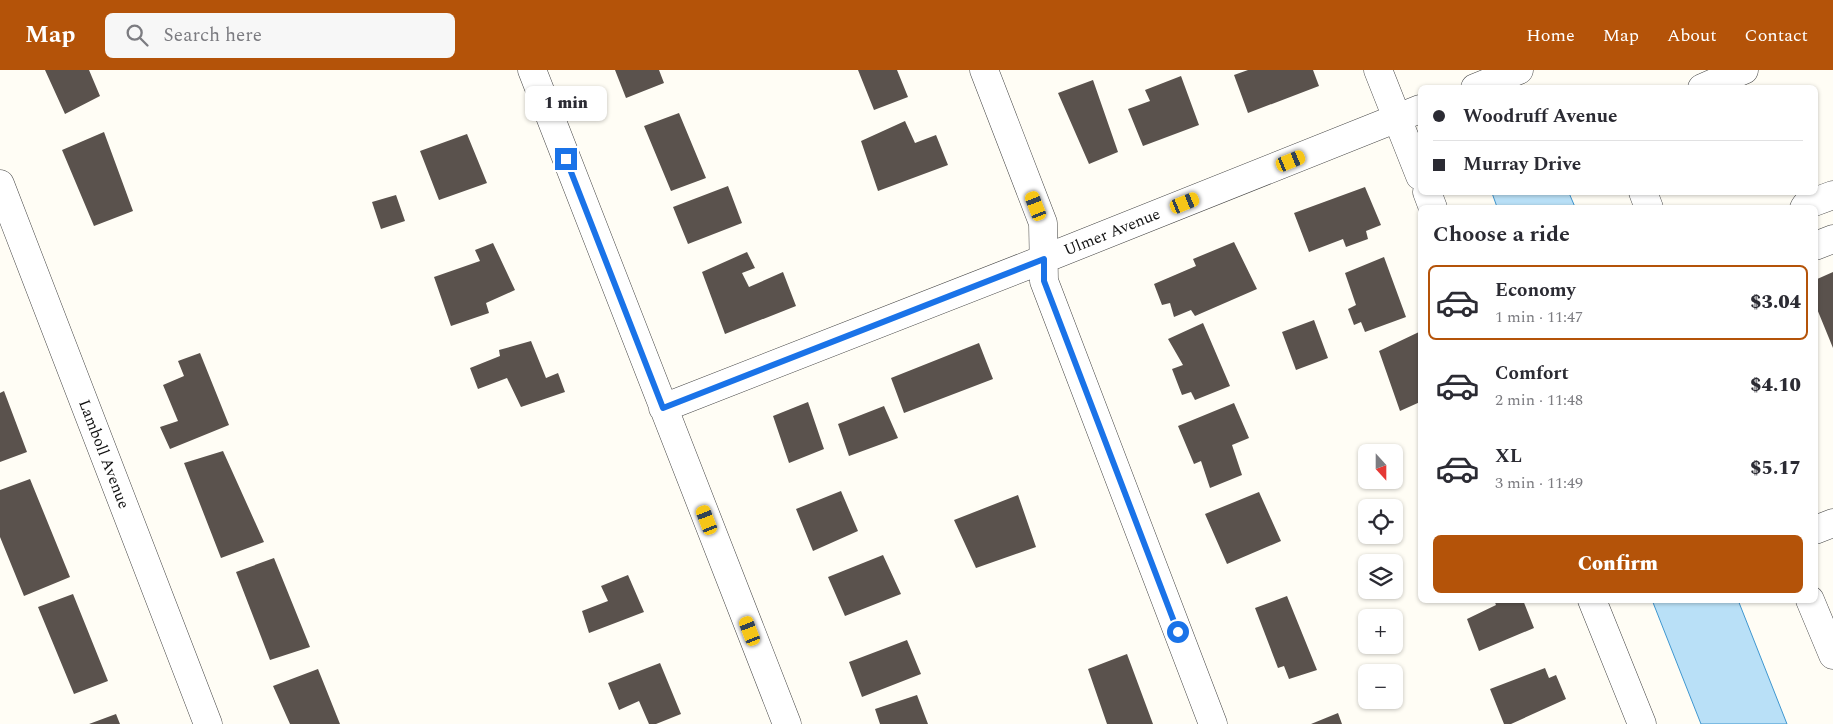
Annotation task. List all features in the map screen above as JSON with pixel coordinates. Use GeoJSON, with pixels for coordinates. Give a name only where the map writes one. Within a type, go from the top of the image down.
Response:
{"type":"FeatureCollection","features":[{"type":"Feature","properties":{"kind":"street"},"geometry":{"type":"LineString","coordinates":[[532,70],[786,724]]}},
{"type":"Feature","properties":{"kind":"street"},"geometry":{"type":"LineString","coordinates":[[984,70],[1043,223],[1044,281],[1213,724]]}},
{"type":"Feature","properties":{"kind":"street"},"geometry":{"type":"LineString","coordinates":[[1378,70],[1408,114],[1418,166]]}},
{"type":"Feature","properties":{"kind":"street"},"geometry":{"type":"LineString","coordinates":[[1482,85],[1519,70]]}},
{"type":"Feature","properties":{"kind":"street"},"geometry":{"type":"LineString","coordinates":[[1709,85],[1744,70]]}},
{"type":"Feature","properties":{"kind":"street","name":"Ulmer Avenue"},"geometry":{"type":"LineString","coordinates":[[663,408],[1408,114]]}},
{"type":"Feature","properties":{"kind":"street","name":"Lamboll Avenue"},"geometry":{"type":"LineString","coordinates":[[0,184],[208,724]]}},
{"type":"Feature","properties":{"kind":"street"},"geometry":{"type":"LineString","coordinates":[[1806,205],[1833,195]]}},
{"type":"Feature","properties":{"kind":"street"},"geometry":{"type":"LineString","coordinates":[[1818,245],[1833,239]]}},
{"type":"Feature","properties":{"kind":"street"},"geometry":{"type":"LineString","coordinates":[[1818,529],[1833,523]]}},
{"type":"Feature","properties":{"kind":"street"},"geometry":{"type":"LineString","coordinates":[[1593,603],[1642,724]]}},
{"type":"Feature","properties":{"kind":"street"},"geometry":{"type":"LineString","coordinates":[[1811,603],[1833,655]]}},
{"type":"Feature","properties":{"kind":"water"},"geometry":{"type":"Polygon","coordinates":[[[1493,195],[1570,195],[1574,205],[1496,205],[1493,195]]]}},
{"type":"Feature","properties":{"kind":"water"},"geometry":{"type":"Polygon","coordinates":[[[1653,603],[1739,603],[1787,724],[1701,724],[1653,603]]]}},
{"type":"Feature","properties":{"kind":"building"},"geometry":{"type":"Polygon","coordinates":[[[45,70],[89,70],[100,96],[65,114],[45,70]]]}},
{"type":"Feature","properties":{"kind":"building"},"geometry":{"type":"Polygon","coordinates":[[[615,70],[659,70],[664,83],[626,98],[615,70]]]}},
{"type":"Feature","properties":{"kind":"building"},"geometry":{"type":"Polygon","coordinates":[[[858,70],[897,70],[908,97],[874,110],[858,70]]]}},
{"type":"Feature","properties":{"kind":"building"},"geometry":{"type":"Polygon","coordinates":[[[1248,70],[1313,70],[1319,86],[1248,113],[1234,75],[1248,70]]]}},
{"type":"Feature","properties":{"kind":"building"},"geometry":{"type":"Polygon","coordinates":[[[1181,76],[1199,125],[1143,146],[1128,109],[1150,101],[1145,90],[1181,76]]]}},
{"type":"Feature","properties":{"kind":"building"},"geometry":{"type":"Polygon","coordinates":[[[1093,80],[1118,152],[1089,164],[1058,93],[1093,80]]]}},
{"type":"Feature","properties":{"kind":"building"},"geometry":{"type":"Polygon","coordinates":[[[679,113],[706,178],[671,191],[644,126],[679,113]]]}},
{"type":"Feature","properties":{"kind":"building"},"geometry":{"type":"Polygon","coordinates":[[[905,121],[915,143],[936,135],[948,165],[878,191],[861,141],[905,121]]]}},
{"type":"Feature","properties":{"kind":"building"},"geometry":{"type":"Polygon","coordinates":[[[104,132],[133,211],[94,226],[62,150],[104,132]]]}},
{"type":"Feature","properties":{"kind":"building"},"geometry":{"type":"Polygon","coordinates":[[[467,134],[487,183],[439,200],[420,151],[467,134]]]}},
{"type":"Feature","properties":{"kind":"building"},"geometry":{"type":"Polygon","coordinates":[[[728,186],[742,223],[688,244],[673,207],[728,186]]]}},
{"type":"Feature","properties":{"kind":"building"},"geometry":{"type":"Polygon","coordinates":[[[1365,187],[1381,225],[1366,231],[1368,239],[1346,247],[1343,239],[1309,252],[1294,213],[1365,187]]]}},
{"type":"Feature","properties":{"kind":"building"},"geometry":{"type":"Polygon","coordinates":[[[396,195],[405,221],[381,229],[372,202],[396,195]]]}},
{"type":"Feature","properties":{"kind":"building"},"geometry":{"type":"Polygon","coordinates":[[[1234,242],[1257,289],[1195,316],[1191,310],[1174,317],[1170,303],[1162,305],[1154,284],[1196,266],[1193,259],[1234,242]]]}},
{"type":"Feature","properties":{"kind":"building"},"geometry":{"type":"Polygon","coordinates":[[[493,243],[515,290],[486,303],[489,313],[451,326],[434,277],[480,261],[475,250],[493,243]]]}},
{"type":"Feature","properties":{"kind":"building"},"geometry":{"type":"Polygon","coordinates":[[[747,252],[755,268],[742,273],[749,287],[783,272],[796,306],[725,334],[702,272],[747,252]]]}},
{"type":"Feature","properties":{"kind":"building"},"geometry":{"type":"Polygon","coordinates":[[[1384,257],[1406,317],[1365,332],[1361,322],[1354,325],[1348,309],[1356,305],[1345,273],[1384,257]]]}},
{"type":"Feature","properties":{"kind":"building"},"geometry":{"type":"Polygon","coordinates":[[[1833,272],[1833,348],[1818,311],[1818,279],[1833,272]]]}},
{"type":"Feature","properties":{"kind":"building"},"geometry":{"type":"Polygon","coordinates":[[[1314,320],[1328,358],[1296,370],[1282,332],[1314,320]]]}},
{"type":"Feature","properties":{"kind":"building"},"geometry":{"type":"Polygon","coordinates":[[[1203,323],[1230,386],[1195,400],[1191,392],[1182,395],[1172,369],[1183,365],[1168,339],[1203,323]]]}},
{"type":"Feature","properties":{"kind":"building"},"geometry":{"type":"Polygon","coordinates":[[[1418,332],[1418,403],[1400,411],[1379,351],[1418,332]]]}},
{"type":"Feature","properties":{"kind":"building"},"geometry":{"type":"Polygon","coordinates":[[[531,341],[546,378],[558,373],[565,392],[521,407],[507,378],[478,389],[470,368],[500,356],[499,350],[531,341]]]}},
{"type":"Feature","properties":{"kind":"building"},"geometry":{"type":"Polygon","coordinates":[[[979,343],[993,379],[904,413],[891,378],[979,343]]]}},
{"type":"Feature","properties":{"kind":"building"},"geometry":{"type":"Polygon","coordinates":[[[200,353],[229,425],[170,449],[160,427],[178,421],[163,385],[184,376],[178,361],[200,353]]]}},
{"type":"Feature","properties":{"kind":"building"},"geometry":{"type":"Polygon","coordinates":[[[4,391],[27,452],[0,462],[0,393],[4,391]]]}},
{"type":"Feature","properties":{"kind":"building"},"geometry":{"type":"Polygon","coordinates":[[[808,402],[824,449],[789,463],[773,416],[808,402]]]}},
{"type":"Feature","properties":{"kind":"building"},"geometry":{"type":"Polygon","coordinates":[[[1234,403],[1249,438],[1232,445],[1242,475],[1210,488],[1201,461],[1194,464],[1178,426],[1234,403]]]}},
{"type":"Feature","properties":{"kind":"building"},"geometry":{"type":"Polygon","coordinates":[[[884,406],[898,438],[849,456],[838,424],[884,406]]]}},
{"type":"Feature","properties":{"kind":"building"},"geometry":{"type":"Polygon","coordinates":[[[223,451],[264,542],[221,558],[184,463],[223,451]]]}},
{"type":"Feature","properties":{"kind":"building"},"geometry":{"type":"Polygon","coordinates":[[[30,479],[70,577],[24,596],[0,537],[0,490],[30,479]]]}},
{"type":"Feature","properties":{"kind":"building"},"geometry":{"type":"Polygon","coordinates":[[[841,491],[858,531],[813,551],[796,509],[841,491]]]}},
{"type":"Feature","properties":{"kind":"building"},"geometry":{"type":"Polygon","coordinates":[[[1259,492],[1281,541],[1227,564],[1205,514],[1259,492]]]}},
{"type":"Feature","properties":{"kind":"building"},"geometry":{"type":"Polygon","coordinates":[[[1018,495],[1036,547],[976,568],[954,520],[1018,495]]]}},
{"type":"Feature","properties":{"kind":"building"},"geometry":{"type":"Polygon","coordinates":[[[883,555],[901,594],[845,616],[828,577],[883,555]]]}},
{"type":"Feature","properties":{"kind":"building"},"geometry":{"type":"Polygon","coordinates":[[[274,558],[310,647],[270,660],[236,572],[274,558]]]}},
{"type":"Feature","properties":{"kind":"building"},"geometry":{"type":"Polygon","coordinates":[[[628,575],[644,612],[589,633],[582,611],[608,601],[601,586],[628,575]]]}},
{"type":"Feature","properties":{"kind":"building"},"geometry":{"type":"Polygon","coordinates":[[[73,594],[108,681],[74,694],[38,607],[73,594]]]}},
{"type":"Feature","properties":{"kind":"building"},"geometry":{"type":"Polygon","coordinates":[[[1287,596],[1317,670],[1289,679],[1284,666],[1278,668],[1255,608],[1287,596]]]}},
{"type":"Feature","properties":{"kind":"building"},"geometry":{"type":"Polygon","coordinates":[[[1495,603],[1524,603],[1534,628],[1479,651],[1467,619],[1496,605],[1495,603]]]}},
{"type":"Feature","properties":{"kind":"building"},"geometry":{"type":"Polygon","coordinates":[[[907,640],[921,674],[862,697],[849,662],[907,640]]]}},
{"type":"Feature","properties":{"kind":"building"},"geometry":{"type":"Polygon","coordinates":[[[1127,654],[1153,724],[1107,724],[1088,669],[1127,654]]]}},
{"type":"Feature","properties":{"kind":"building"},"geometry":{"type":"Polygon","coordinates":[[[660,663],[681,714],[656,724],[649,724],[639,701],[619,710],[608,683],[660,663]]]}},
{"type":"Feature","properties":{"kind":"building"},"geometry":{"type":"Polygon","coordinates":[[[1545,668],[1549,678],[1556,675],[1566,699],[1511,724],[1504,724],[1490,689],[1545,668]]]}},
{"type":"Feature","properties":{"kind":"building"},"geometry":{"type":"Polygon","coordinates":[[[318,669],[340,724],[290,724],[273,686],[318,669]]]}},
{"type":"Feature","properties":{"kind":"building"},"geometry":{"type":"Polygon","coordinates":[[[917,695],[928,724],[880,724],[875,709],[917,695]]]}},
{"type":"Feature","properties":{"kind":"building"},"geometry":{"type":"Polygon","coordinates":[[[1338,713],[1342,724],[1311,724],[1338,713]]]}},
{"type":"Feature","properties":{"kind":"building"},"geometry":{"type":"Polygon","coordinates":[[[116,714],[120,724],[89,724],[116,714]]]}},
{"type":"Feature","properties":{"kind":"route"},"geometry":{"type":"LineString","coordinates":[[566,159],[663,408],[1044,259],[1044,281],[1178,632]]}}]}
